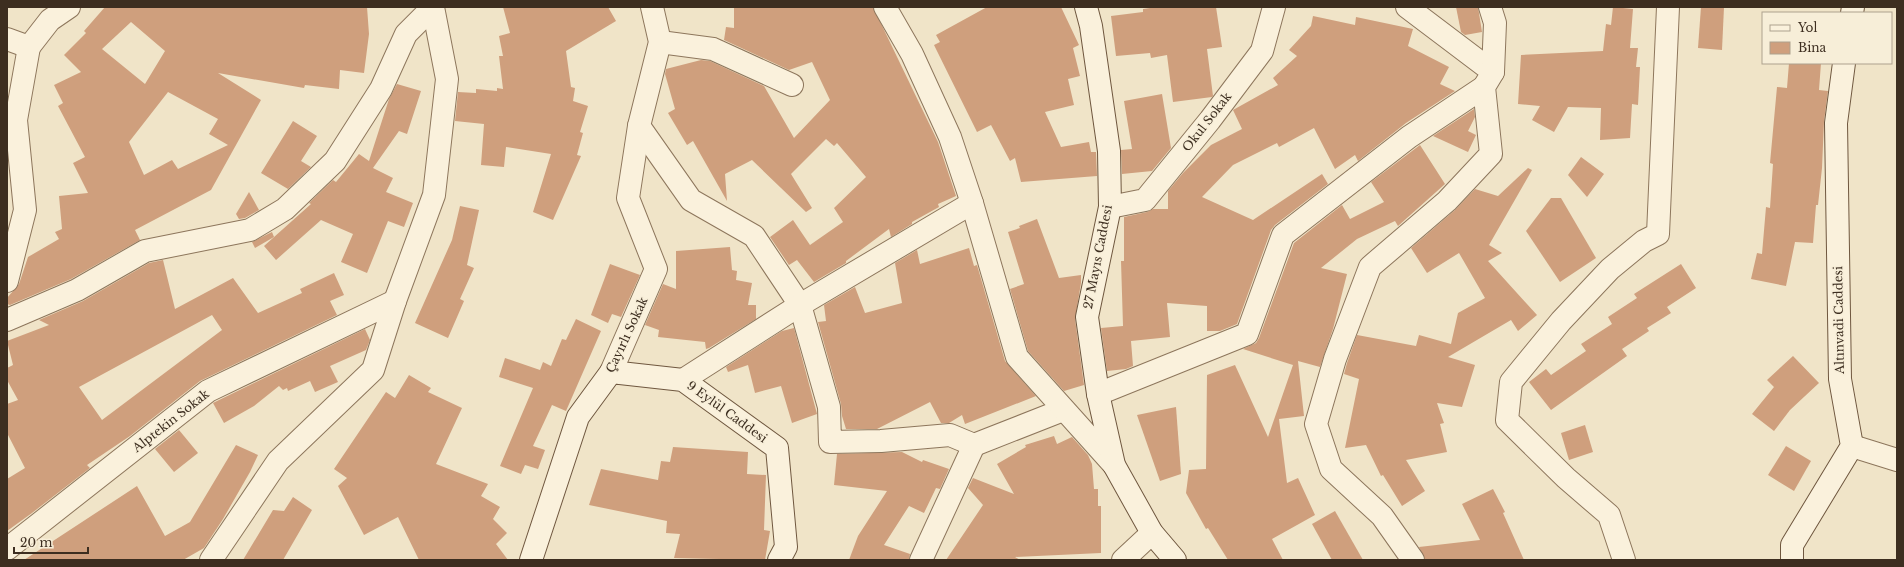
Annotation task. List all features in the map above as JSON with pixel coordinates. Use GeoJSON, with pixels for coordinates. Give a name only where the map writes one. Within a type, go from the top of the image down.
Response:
{"type":"FeatureCollection","features":[{"type":"Feature","properties":{"kind":"street"},"geometry":{"type":"LineString","coordinates":[[7,281],[25,210],[11,121],[29,47],[50,20],[69,7]]}},
{"type":"Feature","properties":{"kind":"street"},"geometry":{"type":"LineString","coordinates":[[211,560],[278,462],[373,370],[395,301],[434,195],[447,79],[433,7]]}},
{"type":"Feature","properties":{"kind":"street"},"geometry":{"type":"LineString","coordinates":[[7,320],[77,290],[145,251],[250,230],[285,209],[335,161],[381,89],[406,34],[433,7]]}},
{"type":"Feature","properties":{"kind":"street"},"geometry":{"type":"LineString","coordinates":[[652,7],[660,42],[713,49],[792,85]]}},
{"type":"Feature","properties":{"kind":"street"},"geometry":{"type":"LineString","coordinates":[[885,7],[912,54],[950,137],[972,204],[1017,358],[1114,465]]}},
{"type":"Feature","properties":{"kind":"street","name":"27 Mayıs Caddesi"},"geometry":{"type":"LineString","coordinates":[[1086,7],[1092,26],[1109,151],[1110,207],[1087,317],[1098,394],[1114,465],[1152,534],[1175,560]]}},
{"type":"Feature","properties":{"kind":"street","name":"Okul Sokak"},"geometry":{"type":"LineString","coordinates":[[1110,207],[1145,200],[1210,120],[1262,51],[1274,7]]}},
{"type":"Feature","properties":{"kind":"street"},"geometry":{"type":"LineString","coordinates":[[1407,7],[1489,79]]}},
{"type":"Feature","properties":{"kind":"street"},"geometry":{"type":"LineString","coordinates":[[1413,560],[1382,516],[1331,469],[1316,424],[1335,360],[1370,267],[1447,201],[1491,154],[1489,79],[1495,23],[1490,7]]}},
{"type":"Feature","properties":{"kind":"street"},"geometry":{"type":"LineString","coordinates":[[1624,560],[1609,515],[1566,478],[1508,420],[1511,382],[1551,333],[1610,269],[1644,241],[1658,234],[1668,7]]}},
{"type":"Feature","properties":{"kind":"street"},"geometry":{"type":"LineString","coordinates":[[7,39],[29,47]]}},
{"type":"Feature","properties":{"kind":"street","name":"Çayırlı Sokak"},"geometry":{"type":"LineString","coordinates":[[531,560],[578,417],[611,372],[656,269],[628,198],[640,126],[660,42]]}},
{"type":"Feature","properties":{"kind":"street","name":"Altınvadi Caddesi"},"geometry":{"type":"LineString","coordinates":[[1844,64],[1836,123],[1840,379],[1852,446]]}},
{"type":"Feature","properties":{"kind":"street"},"geometry":{"type":"LineString","coordinates":[[1098,394],[1247,334],[1284,235],[1409,137],[1489,79]]}},
{"type":"Feature","properties":{"kind":"street"},"geometry":{"type":"LineString","coordinates":[[640,126],[691,200],[754,236],[800,305],[829,407],[830,442],[881,441],[950,436],[974,445],[1063,410]]}},
{"type":"Feature","properties":{"kind":"street"},"geometry":{"type":"LineString","coordinates":[[683,380],[800,305],[972,204]]}},
{"type":"Feature","properties":{"kind":"street","name":"Alptekin Sokak"},"geometry":{"type":"LineString","coordinates":[[7,549],[208,391],[395,301]]}},
{"type":"Feature","properties":{"kind":"street","name":"9 Eylül Caddesi"},"geometry":{"type":"LineString","coordinates":[[611,372],[683,380],[777,448],[786,547],[780,560]]}},
{"type":"Feature","properties":{"kind":"street"},"geometry":{"type":"LineString","coordinates":[[921,560],[974,445]]}},
{"type":"Feature","properties":{"kind":"street"},"geometry":{"type":"LineString","coordinates":[[1792,560],[1792,545],[1852,446],[1897,460]]}},
{"type":"Feature","properties":{"kind":"street"},"geometry":{"type":"LineString","coordinates":[[520,560],[540,533]]}},
{"type":"Feature","properties":{"kind":"street"},"geometry":{"type":"LineString","coordinates":[[1123,560],[1152,534]]}},
{"type":"Feature","properties":{"kind":"building"},"geometry":{"type":"Polygon","coordinates":[[[105,7],[367,7],[369,34],[364,73],[340,70],[339,89],[305,85],[304,88],[218,73],[261,100],[211,190],[135,230],[140,240],[71,279],[10,305],[7,304],[7,298],[19,284],[28,257],[59,239],[55,232],[62,229],[59,196],[88,193],[73,163],[85,157],[58,106],[63,103],[54,85],[81,72],[64,55],[86,33],[84,31],[105,7]],[[131,22],[102,49],[145,84],[165,51],[131,22]],[[168,92],[129,142],[144,175],[172,160],[178,169],[228,145],[209,134],[218,119],[168,92]]]}},
{"type":"Feature","properties":{"kind":"building"},"geometry":{"type":"Polygon","coordinates":[[[503,7],[608,7],[616,21],[566,51],[571,87],[575,88],[573,101],[588,106],[580,132],[583,133],[577,155],[581,156],[553,220],[533,212],[551,154],[506,147],[504,167],[481,165],[484,124],[455,121],[458,92],[476,93],[476,89],[497,91],[497,88],[503,89],[499,56],[503,56],[499,36],[510,33],[503,7]]]}},
{"type":"Feature","properties":{"kind":"building"},"geometry":{"type":"Polygon","coordinates":[[[734,7],[873,7],[938,142],[956,196],[938,204],[939,207],[912,222],[912,224],[891,237],[889,229],[846,261],[846,263],[814,282],[797,260],[789,265],[770,237],[793,220],[810,245],[843,222],[834,208],[866,177],[837,143],[834,146],[826,139],[791,174],[812,208],[806,212],[752,160],[725,174],[727,201],[693,141],[687,145],[668,113],[675,109],[665,74],[666,69],[701,60],[710,61],[764,86],[794,138],[830,100],[812,62],[789,70],[724,40],[726,27],[734,28],[734,7]]]}},
{"type":"Feature","properties":{"kind":"building"},"geometry":{"type":"Polygon","coordinates":[[[987,7],[1061,7],[1079,45],[1073,48],[1080,76],[1068,79],[1074,105],[1045,112],[1061,147],[1089,142],[1091,152],[1096,152],[1097,176],[1021,182],[1015,158],[1010,161],[991,125],[977,132],[934,45],[940,42],[936,35],[987,7]]]}},
{"type":"Feature","properties":{"kind":"building"},"geometry":{"type":"Polygon","coordinates":[[[1157,7],[1216,7],[1222,47],[1207,49],[1212,97],[1173,102],[1167,55],[1151,58],[1150,53],[1116,56],[1111,16],[1143,12],[1143,9],[1157,7]]]}},
{"type":"Feature","properties":{"kind":"building"},"geometry":{"type":"Polygon","coordinates":[[[1456,7],[1478,7],[1482,32],[1465,35],[1461,32],[1456,7]]]}},
{"type":"Feature","properties":{"kind":"building"},"geometry":{"type":"Polygon","coordinates":[[[1613,7],[1633,9],[1630,48],[1638,48],[1636,67],[1640,67],[1638,105],[1632,104],[1630,138],[1600,140],[1601,108],[1568,107],[1554,132],[1532,120],[1540,106],[1518,104],[1521,55],[1603,51],[1606,24],[1611,25],[1613,7]]]}},
{"type":"Feature","properties":{"kind":"building"},"geometry":{"type":"Polygon","coordinates":[[[1701,7],[1724,7],[1722,50],[1698,48],[1701,7]]]}},
{"type":"Feature","properties":{"kind":"building"},"geometry":{"type":"Polygon","coordinates":[[[1313,16],[1355,25],[1356,17],[1413,29],[1408,46],[1449,67],[1440,84],[1455,91],[1406,123],[1358,161],[1355,155],[1335,169],[1314,128],[1279,147],[1277,143],[1233,165],[1202,197],[1253,220],[1322,174],[1328,184],[1275,225],[1271,230],[1237,324],[1220,331],[1207,331],[1207,306],[1167,303],[1170,337],[1131,341],[1133,366],[1126,369],[1107,371],[1101,328],[1123,326],[1121,261],[1124,261],[1124,217],[1147,212],[1153,209],[1168,209],[1168,191],[1183,173],[1211,145],[1242,129],[1233,110],[1278,85],[1273,78],[1297,56],[1289,50],[1311,26],[1313,16]]]}},
{"type":"Feature","properties":{"kind":"building"},"geometry":{"type":"Polygon","coordinates":[[[1789,64],[1821,64],[1819,90],[1828,91],[1824,121],[1822,168],[1818,205],[1816,205],[1813,243],[1795,242],[1786,286],[1751,279],[1757,253],[1762,254],[1766,207],[1770,208],[1773,164],[1770,163],[1777,87],[1787,88],[1789,64]]]}},
{"type":"Feature","properties":{"kind":"building"},"geometry":{"type":"Polygon","coordinates":[[[397,84],[421,91],[407,134],[399,131],[373,168],[393,178],[386,192],[413,203],[404,227],[388,221],[367,273],[341,262],[353,234],[321,220],[276,260],[264,246],[311,204],[309,203],[333,180],[336,182],[359,154],[369,161],[389,99],[397,84]]]}},
{"type":"Feature","properties":{"kind":"building"},"geometry":{"type":"Polygon","coordinates":[[[1162,94],[1171,148],[1152,171],[1122,174],[1121,150],[1132,149],[1124,101],[1162,94]]]}},
{"type":"Feature","properties":{"kind":"building"},"geometry":{"type":"Polygon","coordinates":[[[1474,109],[1475,117],[1468,131],[1476,135],[1468,152],[1433,136],[1474,109]]]}},
{"type":"Feature","properties":{"kind":"building"},"geometry":{"type":"Polygon","coordinates":[[[293,121],[317,136],[301,161],[311,167],[288,189],[261,173],[293,121]]]}},
{"type":"Feature","properties":{"kind":"building"},"geometry":{"type":"Polygon","coordinates":[[[1420,145],[1445,184],[1398,226],[1395,221],[1357,239],[1321,268],[1347,274],[1333,329],[1320,367],[1298,361],[1304,416],[1279,419],[1287,483],[1298,478],[1315,515],[1272,539],[1283,560],[1228,560],[1208,528],[1206,529],[1186,493],[1189,470],[1206,469],[1207,375],[1235,365],[1268,437],[1293,365],[1243,349],[1256,343],[1259,338],[1294,243],[1342,205],[1350,219],[1384,202],[1371,182],[1420,145]]]}},
{"type":"Feature","properties":{"kind":"building"},"geometry":{"type":"Polygon","coordinates":[[[1581,157],[1604,174],[1587,197],[1568,175],[1581,157]]]}},
{"type":"Feature","properties":{"kind":"building"},"geometry":{"type":"Polygon","coordinates":[[[1528,168],[1532,170],[1489,245],[1502,253],[1488,261],[1537,315],[1518,331],[1511,320],[1448,357],[1475,365],[1462,407],[1437,403],[1444,423],[1440,424],[1447,452],[1406,460],[1425,491],[1402,506],[1383,475],[1381,476],[1366,445],[1345,448],[1359,379],[1344,374],[1357,335],[1416,346],[1419,335],[1451,344],[1458,313],[1485,298],[1459,253],[1427,273],[1411,248],[1455,210],[1475,189],[1498,196],[1528,168]]]}},
{"type":"Feature","properties":{"kind":"building"},"geometry":{"type":"Polygon","coordinates":[[[249,192],[259,210],[245,218],[239,219],[236,214],[249,192]]]}},
{"type":"Feature","properties":{"kind":"building"},"geometry":{"type":"Polygon","coordinates":[[[1551,198],[1561,198],[1596,258],[1560,282],[1526,231],[1551,198]]]}},
{"type":"Feature","properties":{"kind":"building"},"geometry":{"type":"Polygon","coordinates":[[[460,206],[479,210],[467,265],[474,268],[460,299],[464,301],[448,338],[415,323],[452,240],[460,206]]]}},
{"type":"Feature","properties":{"kind":"building"},"geometry":{"type":"Polygon","coordinates":[[[1037,219],[1059,278],[1081,275],[1075,319],[1084,385],[1064,391],[1028,351],[1010,289],[1024,284],[1008,232],[1020,228],[1019,226],[1037,219]]]}},
{"type":"Feature","properties":{"kind":"building"},"geometry":{"type":"Polygon","coordinates":[[[272,232],[274,237],[255,248],[252,242],[272,232]]]}},
{"type":"Feature","properties":{"kind":"building"},"geometry":{"type":"Polygon","coordinates":[[[730,247],[732,270],[737,271],[736,280],[752,283],[748,305],[756,305],[756,319],[706,349],[705,342],[658,337],[659,330],[645,325],[663,284],[676,289],[676,251],[730,247]]]}},
{"type":"Feature","properties":{"kind":"building"},"geometry":{"type":"Polygon","coordinates":[[[969,248],[974,266],[977,265],[1005,361],[1036,396],[965,424],[962,415],[949,423],[941,423],[930,402],[877,429],[846,429],[842,416],[841,404],[818,322],[826,321],[824,305],[855,287],[865,313],[902,303],[895,263],[917,250],[920,264],[969,248]]]}},
{"type":"Feature","properties":{"kind":"building"},"geometry":{"type":"Polygon","coordinates":[[[163,260],[175,309],[233,278],[258,313],[302,293],[300,289],[334,273],[344,295],[330,301],[337,315],[200,381],[130,436],[87,465],[90,468],[7,531],[7,479],[25,468],[7,433],[7,404],[18,400],[7,380],[7,368],[13,365],[7,341],[49,325],[39,320],[83,301],[149,263],[163,260]],[[212,315],[79,387],[102,420],[222,330],[212,315]]]}},
{"type":"Feature","properties":{"kind":"building"},"geometry":{"type":"Polygon","coordinates":[[[610,264],[640,275],[621,317],[612,314],[608,323],[591,315],[610,264]]]}},
{"type":"Feature","properties":{"kind":"building"},"geometry":{"type":"Polygon","coordinates":[[[1681,264],[1696,288],[1667,307],[1671,313],[1647,328],[1649,331],[1622,349],[1627,356],[1551,410],[1529,382],[1546,369],[1551,375],[1586,351],[1581,344],[1612,324],[1608,317],[1637,298],[1634,294],[1681,264]]]}},
{"type":"Feature","properties":{"kind":"building"},"geometry":{"type":"Polygon","coordinates":[[[576,319],[601,331],[566,411],[552,405],[533,446],[545,450],[538,469],[525,465],[521,474],[500,466],[533,388],[499,377],[505,358],[540,370],[543,362],[551,366],[562,339],[566,340],[576,319]]]}},
{"type":"Feature","properties":{"kind":"building"},"geometry":{"type":"Polygon","coordinates":[[[794,328],[817,414],[792,423],[781,386],[755,393],[748,365],[728,372],[726,367],[782,331],[794,328]]]}},
{"type":"Feature","properties":{"kind":"building"},"geometry":{"type":"Polygon","coordinates":[[[365,329],[370,340],[366,350],[330,366],[338,382],[315,392],[310,381],[288,391],[287,388],[283,390],[279,386],[254,406],[224,423],[213,403],[365,329]]]}},
{"type":"Feature","properties":{"kind":"building"},"geometry":{"type":"Polygon","coordinates":[[[1793,356],[1819,383],[1790,410],[1774,431],[1752,414],[1774,387],[1767,380],[1793,356]]]}},
{"type":"Feature","properties":{"kind":"building"},"geometry":{"type":"Polygon","coordinates":[[[409,375],[431,388],[428,392],[462,408],[436,464],[488,484],[481,496],[500,507],[493,519],[507,533],[496,544],[508,560],[419,560],[398,517],[364,535],[338,486],[347,478],[334,469],[386,392],[395,398],[409,375]]]}},
{"type":"Feature","properties":{"kind":"building"},"geometry":{"type":"Polygon","coordinates":[[[1176,407],[1181,474],[1160,481],[1137,415],[1176,407]]]}},
{"type":"Feature","properties":{"kind":"building"},"geometry":{"type":"Polygon","coordinates":[[[1585,425],[1593,452],[1569,460],[1561,433],[1585,425]]]}},
{"type":"Feature","properties":{"kind":"building"},"geometry":{"type":"Polygon","coordinates":[[[179,430],[198,453],[174,472],[155,449],[179,430]]]}},
{"type":"Feature","properties":{"kind":"building"},"geometry":{"type":"Polygon","coordinates":[[[1054,436],[1057,444],[1072,437],[1088,455],[1092,464],[1094,489],[1098,489],[1098,506],[1101,506],[1101,553],[1015,557],[1020,560],[946,560],[983,505],[968,488],[973,478],[1014,494],[997,464],[1026,447],[1025,445],[1054,436]]]}},
{"type":"Feature","properties":{"kind":"building"},"geometry":{"type":"Polygon","coordinates":[[[236,445],[258,455],[223,519],[204,548],[183,560],[24,560],[137,486],[165,536],[190,522],[236,445]]]}},
{"type":"Feature","properties":{"kind":"building"},"geometry":{"type":"Polygon","coordinates":[[[1786,446],[1811,461],[1794,491],[1768,475],[1786,446]]]}},
{"type":"Feature","properties":{"kind":"building"},"geometry":{"type":"Polygon","coordinates":[[[673,447],[748,452],[747,474],[766,475],[764,530],[770,531],[765,560],[674,558],[680,534],[666,533],[667,521],[589,505],[601,469],[658,480],[661,461],[670,462],[673,447]]]}},
{"type":"Feature","properties":{"kind":"building"},"geometry":{"type":"Polygon","coordinates":[[[902,452],[922,462],[923,460],[949,469],[940,489],[936,488],[924,513],[909,506],[884,545],[910,554],[909,560],[849,560],[858,536],[887,491],[834,485],[837,454],[902,452]]]}},
{"type":"Feature","properties":{"kind":"building"},"geometry":{"type":"Polygon","coordinates":[[[1493,489],[1505,512],[1503,513],[1524,560],[1425,560],[1419,547],[1480,540],[1462,504],[1493,489]]]}},
{"type":"Feature","properties":{"kind":"building"},"geometry":{"type":"Polygon","coordinates":[[[293,497],[312,510],[283,560],[243,560],[273,510],[284,511],[293,497]]]}},
{"type":"Feature","properties":{"kind":"building"},"geometry":{"type":"Polygon","coordinates":[[[1335,511],[1363,560],[1332,560],[1312,524],[1335,511]]]}}]}
